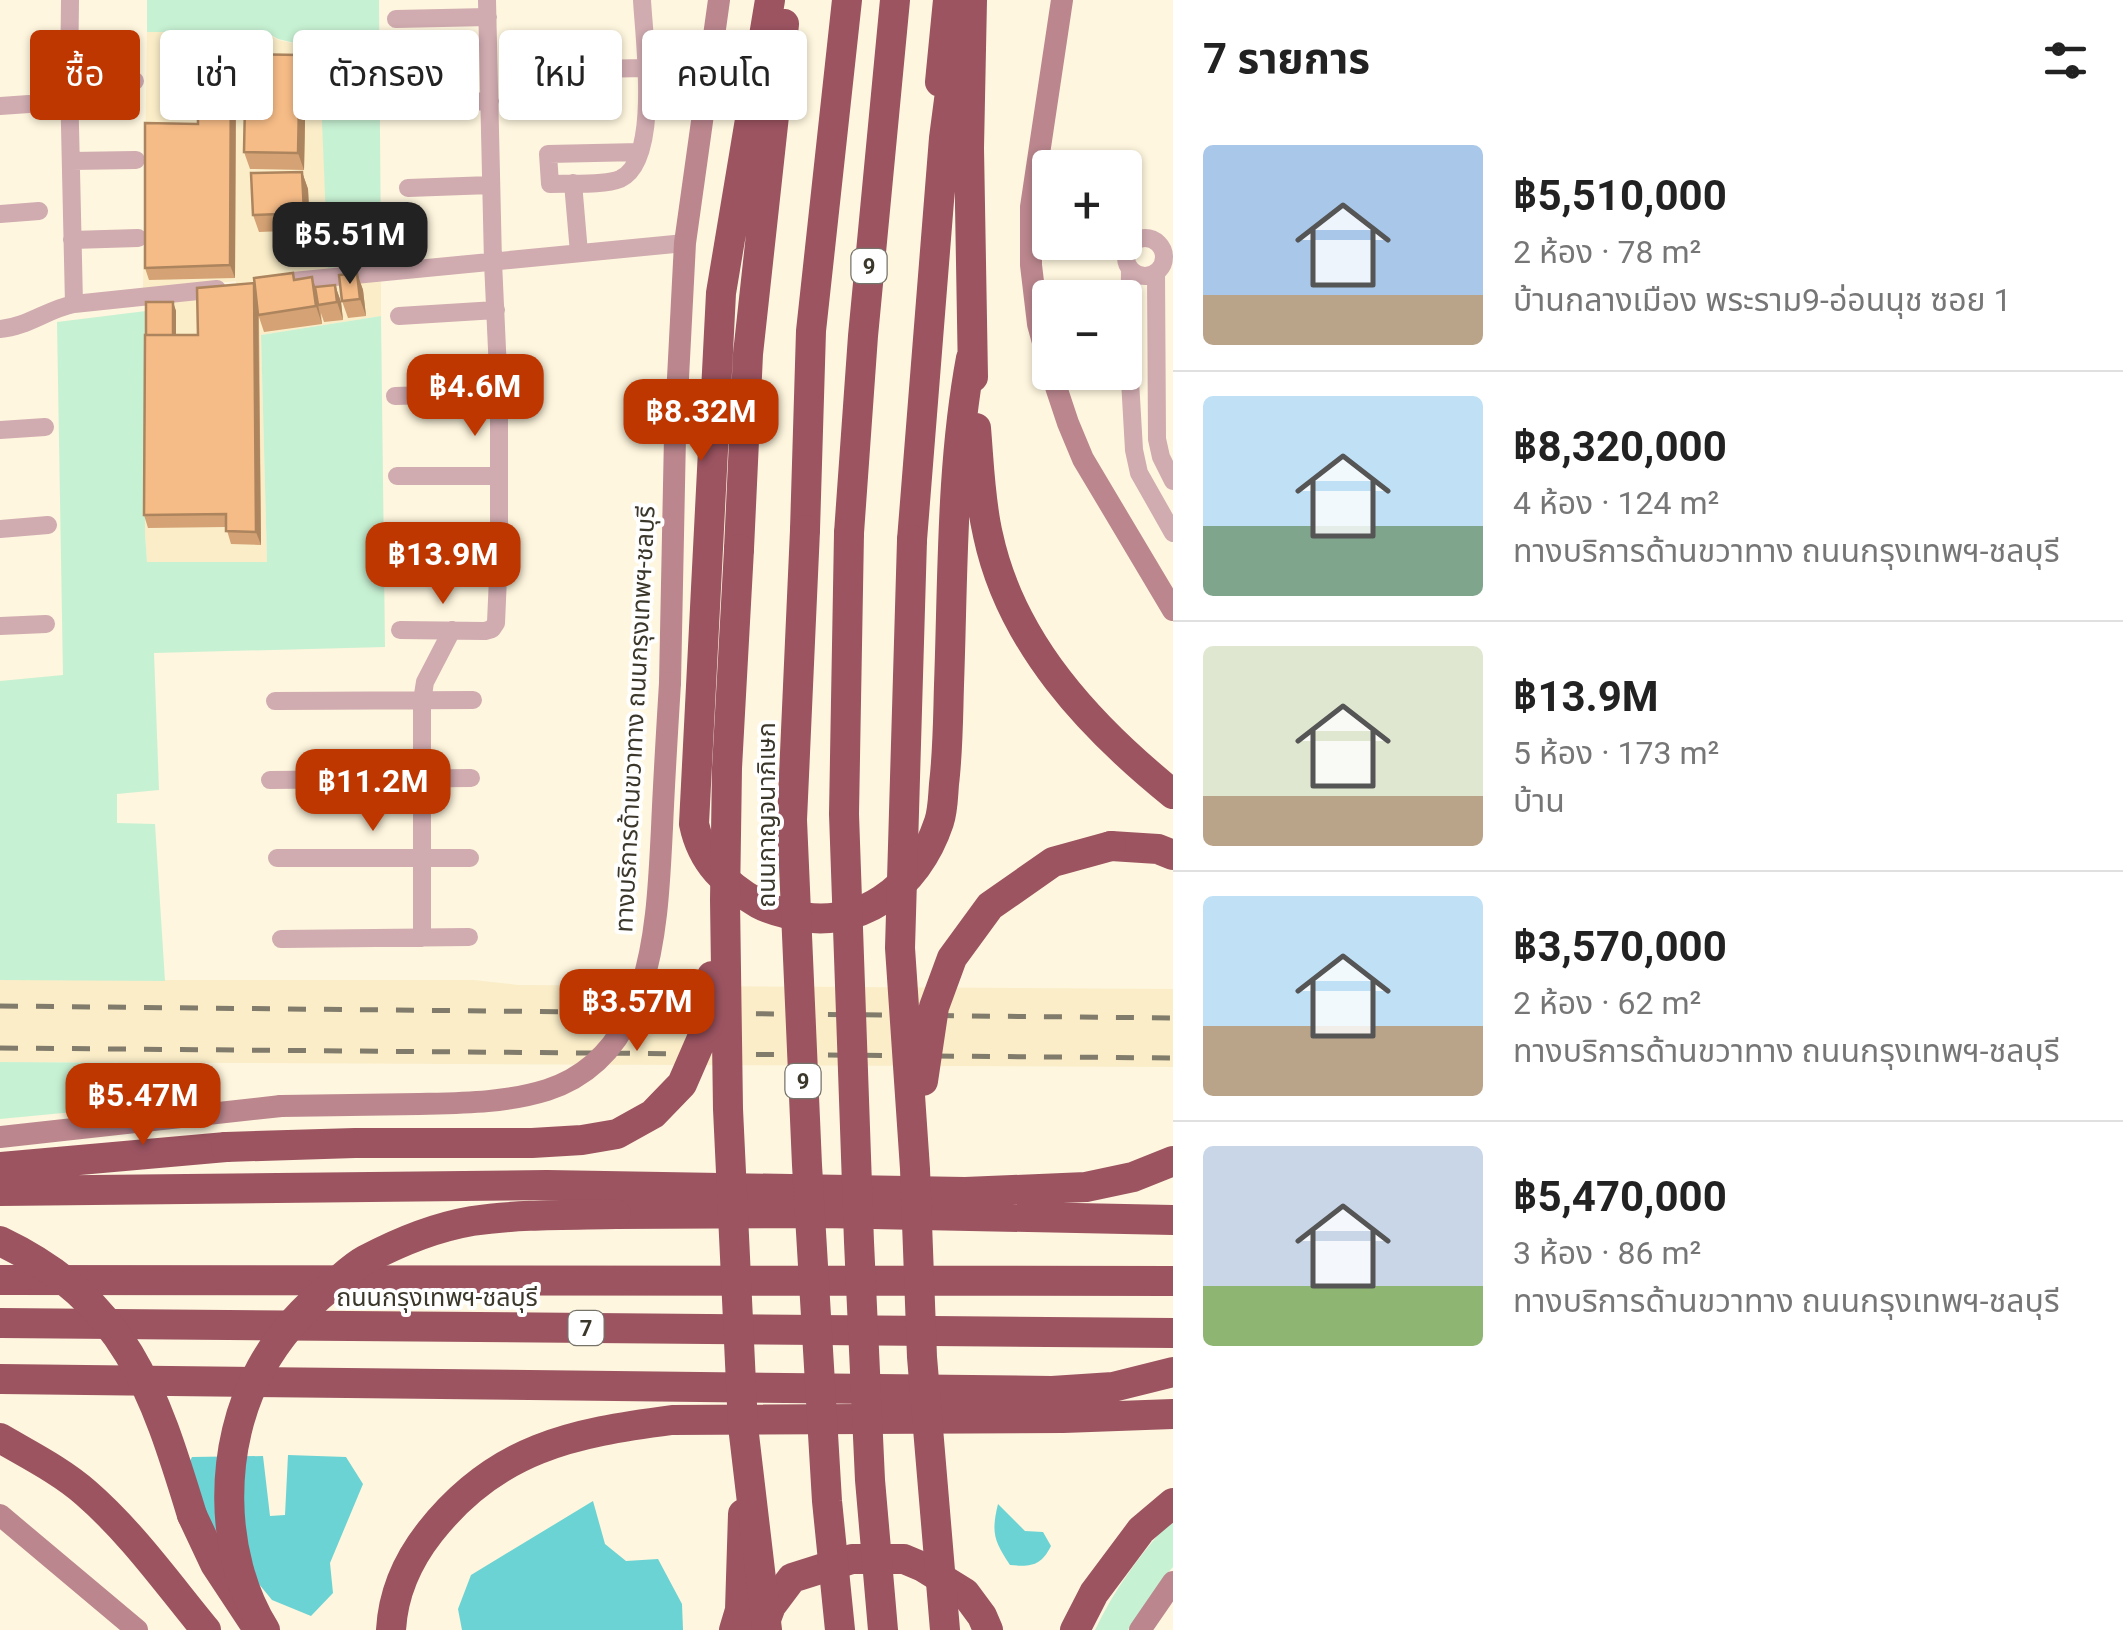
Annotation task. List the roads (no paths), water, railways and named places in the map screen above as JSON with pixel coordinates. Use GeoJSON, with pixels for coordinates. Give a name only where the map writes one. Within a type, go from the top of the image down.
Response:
{"type":"FeatureCollection","features":[{"type":"Feature","properties":{"kind":"highway"},"geometry":{"type":"LineString","coordinates":[[770,0],[722,293],[694,824],[698,844],[714,869],[741,894],[767,909],[805,919],[836,918],[866,910],[899,889],[927,851],[941,818],[947,760],[958,464],[962,406],[971,358]]}},
{"type":"Feature","properties":{"kind":"highway"},"geometry":{"type":"LineString","coordinates":[[734,1630],[740,1610],[744,1550],[728,1109],[727,768],[748,354],[786,0]]}},
{"type":"Feature","properties":{"kind":"highway","name":"ถนนกาญจนาภิเษก"},"geometry":{"type":"LineString","coordinates":[[840,1630],[827,1502],[807,1165],[792,820],[811,331],[847,0]]}},
{"type":"Feature","properties":{"kind":"highway","name":"9"},"geometry":{"type":"LineString","coordinates":[[884,1630],[870,1480],[844,814],[848,532],[862,336],[895,0]]}},
{"type":"Feature","properties":{"kind":"highway"},"geometry":{"type":"LineString","coordinates":[[944,138],[939,96],[948,0]]}},
{"type":"Feature","properties":{"kind":"highway"},"geometry":{"type":"LineString","coordinates":[[969,0],[971,358],[987,534],[1008,595],[1030,642],[1058,682],[1173,794]]}},
{"type":"Feature","properties":{"kind":"highway"},"geometry":{"type":"LineString","coordinates":[[946,1630],[922,1357],[915,1168],[900,948],[912,540],[944,138],[956,52],[969,0]]}},
{"type":"Feature","properties":{"kind":"highway"},"geometry":{"type":"LineString","coordinates":[[971,46],[982,0]]}},
{"type":"Feature","properties":{"kind":"highway"},"geometry":{"type":"LineString","coordinates":[[915,1168],[924,1060],[934,1007],[952,958],[990,906],[1053,862],[1111,846],[1158,849],[1173,856]]}},
{"type":"Feature","properties":{"kind":"highway"},"geometry":{"type":"LineString","coordinates":[[0,1167],[226,1148],[532,1143],[616,1134],[653,1114],[682,1084],[702,1038],[725,900]]}},
{"type":"Feature","properties":{"kind":"highway"},"geometry":{"type":"LineString","coordinates":[[0,1191],[547,1185],[966,1192],[1086,1187],[1133,1177],[1173,1161]]}},
{"type":"Feature","properties":{"kind":"highway"},"geometry":{"type":"LineString","coordinates":[[263,1630],[238,1570],[230,1519],[231,1465],[241,1416],[260,1368],[303,1309],[362,1262],[418,1237],[469,1222],[532,1215],[824,1212],[1173,1220]]}},
{"type":"Feature","properties":{"kind":"highway"},"geometry":{"type":"LineString","coordinates":[[0,1240],[24,1252],[73,1288],[119,1337],[156,1404],[203,1541],[230,1588],[263,1630]]}},
{"type":"Feature","properties":{"kind":"highway","name":"ถนนกรุงเทพฯ-ชลบุรี"},"geometry":{"type":"LineString","coordinates":[[0,1280],[1173,1281]]}},
{"type":"Feature","properties":{"kind":"highway","name":"ถนนกรุงเทพฯ-ชลบุรี"},"geometry":{"type":"LineString","coordinates":[[0,1323],[1173,1333]]}},
{"type":"Feature","properties":{"kind":"highway"},"geometry":{"type":"LineString","coordinates":[[0,1379],[1052,1390],[1113,1387],[1173,1372]]}},
{"type":"Feature","properties":{"kind":"highway"},"geometry":{"type":"LineString","coordinates":[[391,1630],[406,1569],[421,1543],[466,1490],[524,1455],[567,1439],[672,1420],[1173,1414]]}},
{"type":"Feature","properties":{"kind":"highway"},"geometry":{"type":"LineString","coordinates":[[742,1426],[764,1630]]}},
{"type":"Feature","properties":{"kind":"highway"},"geometry":{"type":"LineString","coordinates":[[0,1438],[85,1492],[119,1525],[206,1630]]}},
{"type":"Feature","properties":{"kind":"highway"},"geometry":{"type":"LineString","coordinates":[[1075,1630],[1094,1592],[1141,1530],[1173,1503]]}},
{"type":"Feature","properties":{"kind":"highway"},"geometry":{"type":"LineString","coordinates":[[764,1630],[771,1606],[792,1578],[852,1559],[904,1559],[922,1567],[964,1594],[988,1630]]}},
{"type":"Feature","properties":{"kind":"main road","name":"ทางบริการด้านขวาทาง ถนนกรุงเทพฯ-ชลบุรี"},"geometry":{"type":"LineString","coordinates":[[0,1136],[281,1106],[491,1102],[548,1089],[587,1072],[607,1052],[632,1012],[647,970],[658,909],[686,243],[719,0]]}},
{"type":"Feature","properties":{"kind":"main road"},"geometry":{"type":"LineString","coordinates":[[1033,280],[1031,207],[1062,0]]}},
{"type":"Feature","properties":{"kind":"main road"},"geometry":{"type":"LineString","coordinates":[[1057,390],[1083,459],[1165,583],[1173,610]]}},
{"type":"Feature","properties":{"kind":"main road"},"geometry":{"type":"LineString","coordinates":[[0,1515],[137,1630]]}},
{"type":"Feature","properties":{"kind":"main road"},"geometry":{"type":"LineString","coordinates":[[1140,1630],[1173,1582]]}},
{"type":"Feature","properties":{"kind":"street"},"geometry":{"type":"LineString","coordinates":[[69,30],[70,0]]}},
{"type":"Feature","properties":{"kind":"street"},"geometry":{"type":"LineString","coordinates":[[642,0],[643,30]]}},
{"type":"Feature","properties":{"kind":"street"},"geometry":{"type":"LineString","coordinates":[[396,19],[488,9],[499,393],[495,626],[486,631],[400,630]]}},
{"type":"Feature","properties":{"kind":"street"},"geometry":{"type":"LineString","coordinates":[[479,101],[490,101]]}},
{"type":"Feature","properties":{"kind":"street"},"geometry":{"type":"LineString","coordinates":[[0,106],[29,104]]}},
{"type":"Feature","properties":{"kind":"street"},"geometry":{"type":"LineString","coordinates":[[69,120],[74,304]]}},
{"type":"Feature","properties":{"kind":"street"},"geometry":{"type":"LineString","coordinates":[[640,152],[548,154],[550,184],[616,181],[628,174],[636,165],[640,152],[648,120]]}},
{"type":"Feature","properties":{"kind":"street"},"geometry":{"type":"LineString","coordinates":[[71,161],[136,160]]}},
{"type":"Feature","properties":{"kind":"street"},"geometry":{"type":"LineString","coordinates":[[574,183],[579,253]]}},
{"type":"Feature","properties":{"kind":"street"},"geometry":{"type":"LineString","coordinates":[[408,188],[491,185]]}},
{"type":"Feature","properties":{"kind":"street"},"geometry":{"type":"LineString","coordinates":[[0,214],[38,211]]}},
{"type":"Feature","properties":{"kind":"street"},"geometry":{"type":"LineString","coordinates":[[72,240],[138,238]]}},
{"type":"Feature","properties":{"kind":"street"},"geometry":{"type":"LineString","coordinates":[[1147,238],[1160,246],[1162,267],[1156,272],[1142,276],[1130,269],[1126,262],[1128,248],[1147,238]]}},
{"type":"Feature","properties":{"kind":"street"},"geometry":{"type":"LineString","coordinates":[[269,283],[686,243]]}},
{"type":"Feature","properties":{"kind":"street"},"geometry":{"type":"LineString","coordinates":[[1130,269],[1129,363],[1134,450],[1138,473],[1173,533]]}},
{"type":"Feature","properties":{"kind":"street"},"geometry":{"type":"LineString","coordinates":[[1156,272],[1158,439],[1161,457],[1173,481]]}},
{"type":"Feature","properties":{"kind":"street"},"geometry":{"type":"LineString","coordinates":[[0,329],[15,328],[74,304],[242,286]]}},
{"type":"Feature","properties":{"kind":"street"},"geometry":{"type":"LineString","coordinates":[[398,316],[496,310]]}},
{"type":"Feature","properties":{"kind":"street"},"geometry":{"type":"LineString","coordinates":[[395,396],[499,393]]}},
{"type":"Feature","properties":{"kind":"street"},"geometry":{"type":"LineString","coordinates":[[0,430],[44,427]]}},
{"type":"Feature","properties":{"kind":"street"},"geometry":{"type":"LineString","coordinates":[[397,476],[498,476]]}},
{"type":"Feature","properties":{"kind":"street"},"geometry":{"type":"LineString","coordinates":[[0,528],[48,525]]}},
{"type":"Feature","properties":{"kind":"street"},"geometry":{"type":"LineString","coordinates":[[398,552],[499,554]]}},
{"type":"Feature","properties":{"kind":"street"},"geometry":{"type":"LineString","coordinates":[[0,626],[46,624]]}},
{"type":"Feature","properties":{"kind":"street"},"geometry":{"type":"LineString","coordinates":[[422,938],[422,701],[425,682],[452,630]]}},
{"type":"Feature","properties":{"kind":"street"},"geometry":{"type":"LineString","coordinates":[[275,701],[473,700]]}},
{"type":"Feature","properties":{"kind":"street"},"geometry":{"type":"LineString","coordinates":[[270,780],[471,778]]}},
{"type":"Feature","properties":{"kind":"street"},"geometry":{"type":"LineString","coordinates":[[277,858],[470,858]]}},
{"type":"Feature","properties":{"kind":"street"},"geometry":{"type":"LineString","coordinates":[[281,939],[469,937]]}},
{"type":"Feature","properties":{"kind":"water"},"geometry":{"type":"Polygon","coordinates":[[[288,1455],[346,1457],[363,1484],[330,1563],[333,1593],[311,1616],[272,1600],[178,1485],[192,1457],[263,1456],[270,1516],[285,1515],[288,1455]]]}},
{"type":"Feature","properties":{"kind":"water"},"geometry":{"type":"Polygon","coordinates":[[[593,1501],[605,1544],[626,1561],[658,1559],[682,1604],[683,1630],[462,1630],[458,1609],[471,1575],[593,1501]]]}},
{"type":"Feature","properties":{"kind":"water"},"geometry":{"type":"Polygon","coordinates":[[[998,1504],[1025,1531],[1043,1532],[1051,1546],[1039,1561],[1010,1565],[995,1536],[998,1504]]]}},
{"type":"Feature","properties":{"kind":"railway"},"geometry":{"type":"LineString","coordinates":[[0,1006],[1173,1018]]}},
{"type":"Feature","properties":{"kind":"railway"},"geometry":{"type":"LineString","coordinates":[[0,1048],[1173,1058]]}}]}
